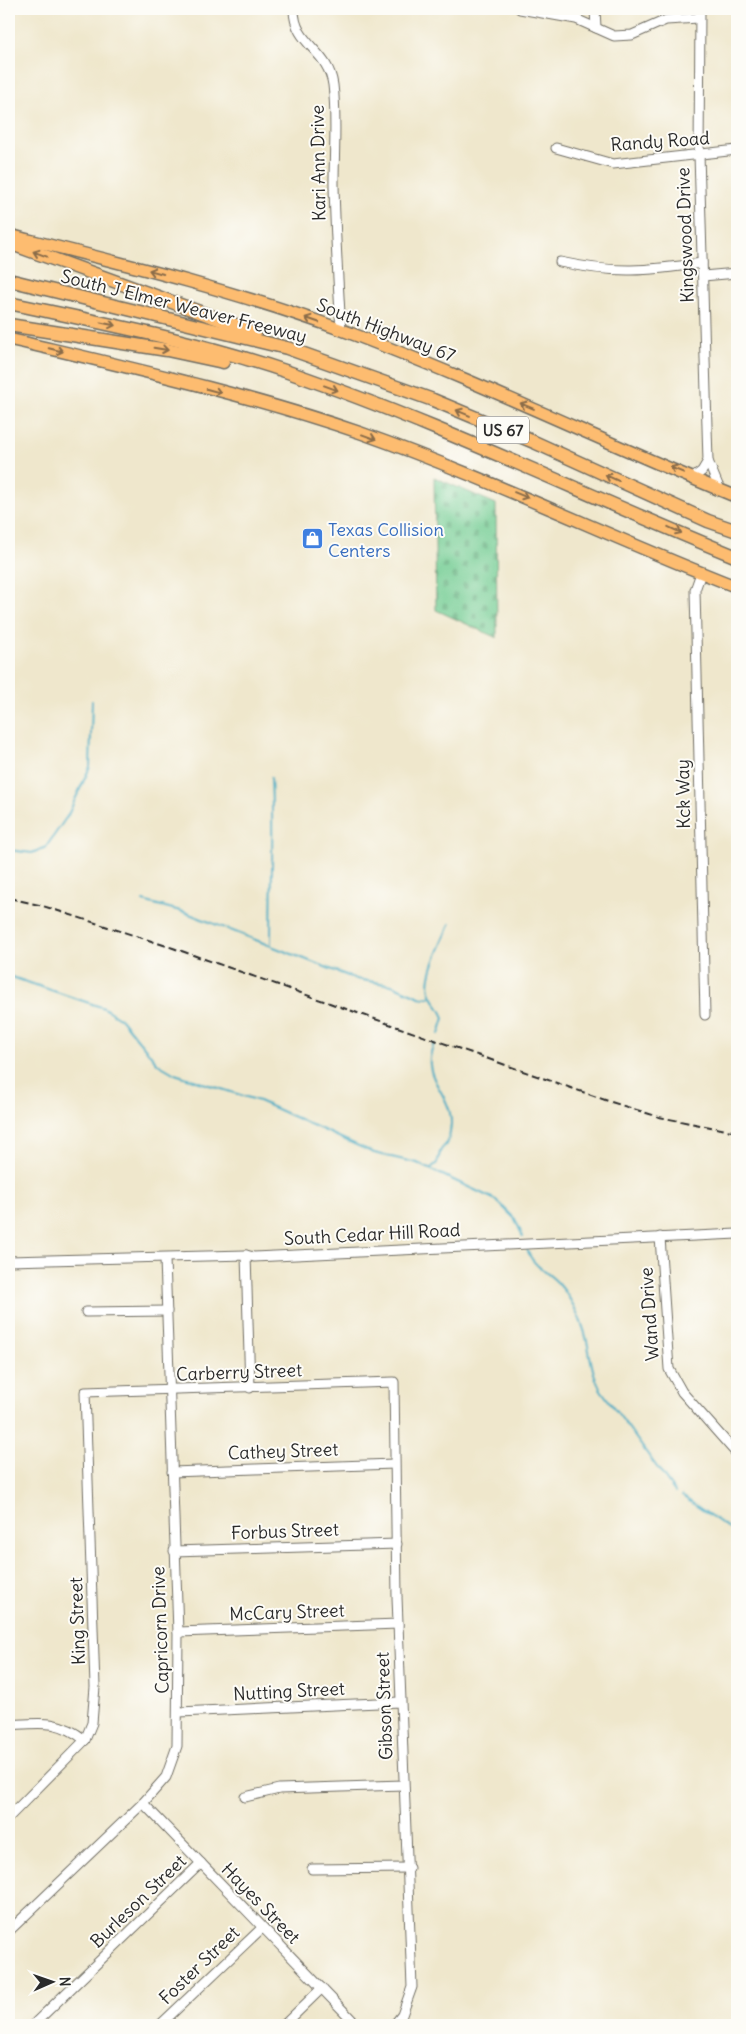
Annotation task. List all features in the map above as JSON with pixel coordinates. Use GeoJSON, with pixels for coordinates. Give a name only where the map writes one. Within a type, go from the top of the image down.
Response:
{"type":"FeatureCollection","features":[{"type":"Feature","properties":{"kind":"highway"},"geometry":{"type":"LineString","coordinates":[[9,243],[241,326],[265,341]]}},
{"type":"Feature","properties":{"kind":"highway","name":"South J Elmer Weaver Freeway"},"geometry":{"type":"LineString","coordinates":[[9,280],[265,341],[433,400],[534,442],[708,521],[737,531]]}},
{"type":"Feature","properties":{"kind":"highway","name":"South J Elmer Weaver Freeway"},"geometry":{"type":"LineString","coordinates":[[9,303],[148,332],[285,371],[444,431],[737,557]]}},
{"type":"Feature","properties":{"kind":"highway"},"geometry":{"type":"LineString","coordinates":[[9,325],[167,350],[242,366],[285,371]]}},
{"type":"Feature","properties":{"kind":"main road","name":"South Highway 67"},"geometry":{"type":"LineString","coordinates":[[9,235],[209,286],[341,330],[505,396],[737,497]]}},
{"type":"Feature","properties":{"kind":"main road"},"geometry":{"type":"LineString","coordinates":[[9,339],[269,405],[358,433],[467,473],[737,587]]}},
{"type":"Feature","properties":{"kind":"street","name":"Kari Ann Drive"},"geometry":{"type":"LineString","coordinates":[[294,9],[296,27],[306,41],[324,58],[333,85],[335,215],[341,330]]}},
{"type":"Feature","properties":{"kind":"street"},"geometry":{"type":"LineString","coordinates":[[520,9],[576,19],[614,36],[632,35],[666,20],[699,13]]}},
{"type":"Feature","properties":{"kind":"street"},"geometry":{"type":"LineString","coordinates":[[595,9],[596,28]]}},
{"type":"Feature","properties":{"kind":"street","name":"Kingswood Drive"},"geometry":{"type":"LineString","coordinates":[[699,13],[699,154],[708,461],[720,490]]}},
{"type":"Feature","properties":{"kind":"street","name":"Randy Road"},"geometry":{"type":"LineString","coordinates":[[556,148],[613,164],[737,150]]}},
{"type":"Feature","properties":{"kind":"street"},"geometry":{"type":"LineString","coordinates":[[560,262],[586,268],[645,271],[702,263]]}},
{"type":"Feature","properties":{"kind":"street"},"geometry":{"type":"LineString","coordinates":[[703,276],[737,273]]}},
{"type":"Feature","properties":{"kind":"street"},"geometry":{"type":"LineString","coordinates":[[693,478],[702,471],[708,461]]}},
{"type":"Feature","properties":{"kind":"street","name":"Kck Way"},"geometry":{"type":"LineString","coordinates":[[701,573],[695,590],[705,1015]]}},
{"type":"Feature","properties":{"kind":"street","name":"South Cedar Hill Road"},"geometry":{"type":"LineString","coordinates":[[9,1261],[165,1259],[246,1255],[254,1257],[737,1234]]}},
{"type":"Feature","properties":{"kind":"street","name":"Wand Drive"},"geometry":{"type":"LineString","coordinates":[[660,1238],[669,1370],[682,1392],[737,1454]]}},
{"type":"Feature","properties":{"kind":"street"},"geometry":{"type":"LineString","coordinates":[[246,1255],[250,1388]]}},
{"type":"Feature","properties":{"kind":"street","name":"Capricorn Drive"},"geometry":{"type":"LineString","coordinates":[[9,1932],[143,1803],[166,1777],[178,1746],[178,1632],[165,1259]]}},
{"type":"Feature","properties":{"kind":"street"},"geometry":{"type":"LineString","coordinates":[[86,1312],[167,1311]]}},
{"type":"Feature","properties":{"kind":"street","name":"Carberry Street"},"geometry":{"type":"LineString","coordinates":[[85,1392],[169,1391],[394,1382]]}},
{"type":"Feature","properties":{"kind":"street","name":"Gibson Street"},"geometry":{"type":"LineString","coordinates":[[394,1382],[394,1464],[400,1702],[409,1868],[412,1986],[402,2015],[394,2025]]}},
{"type":"Feature","properties":{"kind":"street","name":"King Street"},"geometry":{"type":"LineString","coordinates":[[9,1817],[84,1740],[92,1723],[95,1687],[85,1392]]}},
{"type":"Feature","properties":{"kind":"street","name":"Cathey Street"},"geometry":{"type":"LineString","coordinates":[[172,1472],[394,1464]]}},
{"type":"Feature","properties":{"kind":"street","name":"Forbus Street"},"geometry":{"type":"LineString","coordinates":[[174,1551],[396,1544]]}},
{"type":"Feature","properties":{"kind":"street","name":"McCary Street"},"geometry":{"type":"LineString","coordinates":[[178,1632],[398,1624]]}},
{"type":"Feature","properties":{"kind":"street","name":"Nutting Street"},"geometry":{"type":"LineString","coordinates":[[179,1712],[400,1702]]}},
{"type":"Feature","properties":{"kind":"street"},"geometry":{"type":"LineString","coordinates":[[9,1725],[54,1723],[71,1729],[84,1740]]}},
{"type":"Feature","properties":{"kind":"street"},"geometry":{"type":"LineString","coordinates":[[245,1797],[279,1789],[403,1785]]}},
{"type":"Feature","properties":{"kind":"street","name":"Hayes Street"},"geometry":{"type":"LineString","coordinates":[[143,1803],[357,2025]]}},
{"type":"Feature","properties":{"kind":"street","name":"Burleson Street"},"geometry":{"type":"LineString","coordinates":[[33,2025],[201,1863]]}},
{"type":"Feature","properties":{"kind":"street"},"geometry":{"type":"LineString","coordinates":[[312,1870],[409,1868]]}},
{"type":"Feature","properties":{"kind":"street","name":"Foster Street"},"geometry":{"type":"LineString","coordinates":[[160,2025],[262,1928]]}},
{"type":"Feature","properties":{"kind":"street"},"geometry":{"type":"LineString","coordinates":[[284,2025],[322,1988]]}},
{"type":"Feature","properties":{"kind":"green space"},"geometry":{"type":"Polygon","coordinates":[[[434,477],[496,504],[497,638],[436,610],[434,477]]]}},
{"type":"Feature","properties":{"kind":"waterway"},"geometry":{"type":"LineString","coordinates":[[9,850],[32,853],[46,847],[68,815],[90,767],[92,701]]}},
{"type":"Feature","properties":{"kind":"waterway"},"geometry":{"type":"LineString","coordinates":[[271,778],[271,946]]}},
{"type":"Feature","properties":{"kind":"waterway"},"geometry":{"type":"LineString","coordinates":[[143,901],[184,912],[356,979],[392,985],[422,998],[432,997]]}},
{"type":"Feature","properties":{"kind":"waterway"},"geometry":{"type":"LineString","coordinates":[[439,1034],[444,1018],[431,995],[429,984],[436,958],[450,924]]}},
{"type":"Feature","properties":{"kind":"waterway"},"geometry":{"type":"LineString","coordinates":[[9,976],[104,1008],[121,1019],[158,1064],[175,1074],[259,1101],[374,1153],[417,1163],[496,1200],[515,1219],[523,1237]]}},
{"type":"Feature","properties":{"kind":"waterway"},"geometry":{"type":"LineString","coordinates":[[430,1169],[437,1163],[441,1151],[448,1141],[451,1124],[447,1103],[430,1066],[430,1056],[434,1044]]}},
{"type":"Feature","properties":{"kind":"waterway"},"geometry":{"type":"LineString","coordinates":[[527,1249],[532,1260],[554,1279],[567,1295],[583,1326],[594,1372],[601,1390],[675,1492]]}},
{"type":"Feature","properties":{"kind":"waterway"},"geometry":{"type":"LineString","coordinates":[[682,1496],[737,1534]]}},
{"type":"Feature","properties":{"kind":"railway"},"geometry":{"type":"LineString","coordinates":[[9,898],[43,906],[173,948],[608,1101],[659,1117],[737,1132]]}},
{"type":"Feature","properties":{"kind":"place","name":"Texas Collision Centers"},"geometry":{"type":"Point","coordinates":[312,539]}}]}
